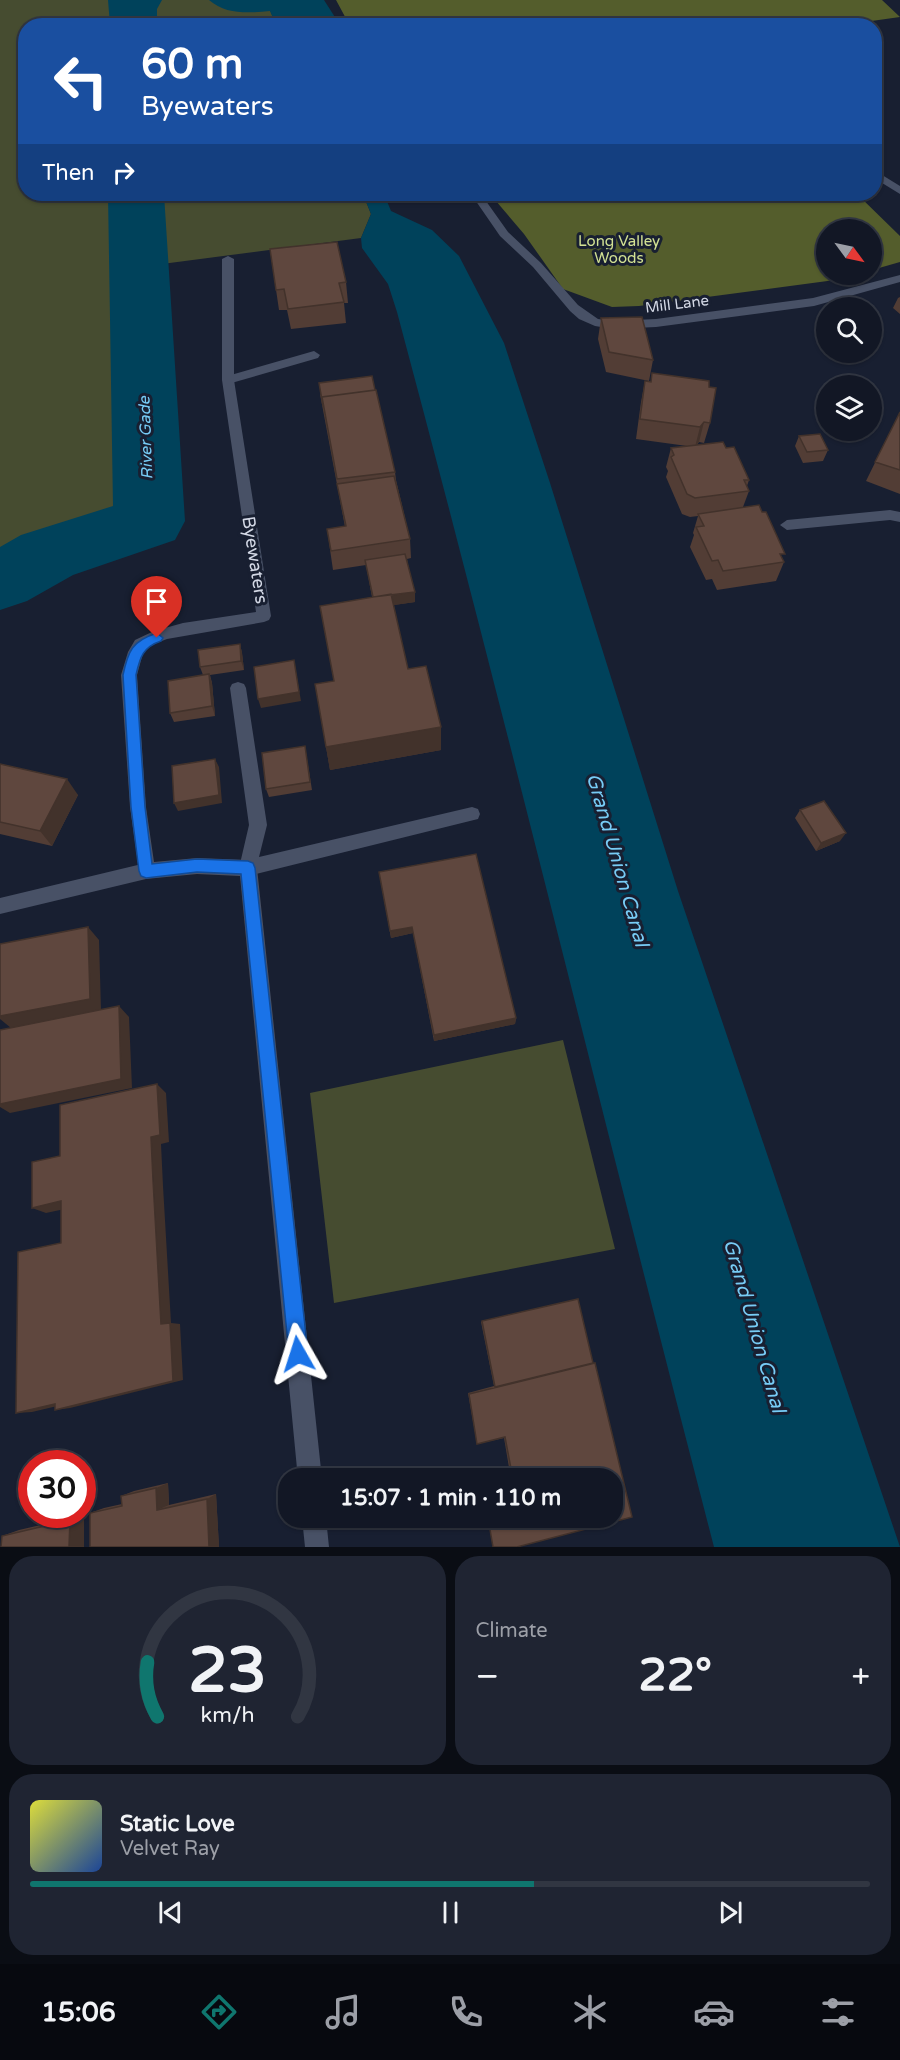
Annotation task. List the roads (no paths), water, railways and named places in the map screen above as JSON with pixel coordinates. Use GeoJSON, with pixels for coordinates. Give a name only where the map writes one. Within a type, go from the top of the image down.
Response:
{"type":"FeatureCollection","features":[{"type":"Feature","properties":{"kind":"street"},"geometry":{"type":"LineString","coordinates":[[882,179],[900,191]]}},
{"type":"Feature","properties":{"kind":"street","name":"Mill Lane"},"geometry":{"type":"LineString","coordinates":[[481,201],[504,234],[537,265],[574,308],[595,322],[613,325],[656,323],[814,302],[900,278]]}},
{"type":"Feature","properties":{"kind":"street","name":"Byewaters"},"geometry":{"type":"LineString","coordinates":[[146,871],[138,807],[129,675],[133,657],[144,642],[170,633],[264,616],[228,380],[228,259]]}},
{"type":"Feature","properties":{"kind":"street"},"geometry":{"type":"LineString","coordinates":[[228,380],[314,355]]}},
{"type":"Feature","properties":{"kind":"street"},"geometry":{"type":"LineString","coordinates":[[787,525],[890,515],[900,517]]}},
{"type":"Feature","properties":{"kind":"street"},"geometry":{"type":"LineString","coordinates":[[238,688],[258,825],[248,868],[309,1468]]}},
{"type":"Feature","properties":{"kind":"street"},"geometry":{"type":"LineString","coordinates":[[0,906],[146,871],[197,866],[248,868],[472,814]]}},
{"type":"Feature","properties":{"kind":"street"},"geometry":{"type":"LineString","coordinates":[[315,1528],[317,1547]]}},
{"type":"Feature","properties":{"kind":"water"},"geometry":{"type":"Polygon","coordinates":[[[108,0],[162,0],[157,9],[157,18],[109,18],[108,0]]]}},
{"type":"Feature","properties":{"kind":"water"},"geometry":{"type":"Polygon","coordinates":[[[209,0],[324,0],[336,18],[273,18],[270,11],[230,11],[209,0]]]}},
{"type":"Feature","properties":{"kind":"water"},"geometry":{"type":"Polygon","coordinates":[[[125,201],[146,201],[139,267],[125,201]]]}},
{"type":"Feature","properties":{"kind":"water","name":"Grand Union Canal"},"geometry":{"type":"Polygon","coordinates":[[[366,201],[387,201],[391,211],[432,230],[459,256],[504,343],[678,891],[900,1547],[714,1547],[478,620],[397,312],[388,284],[362,248],[361,238],[371,214],[366,201]]]}},
{"type":"Feature","properties":{"kind":"waterway","name":"River Gade"},"geometry":{"type":"LineString","coordinates":[[0,581],[47,555],[149,521],[136,201]]}},
{"type":"Feature","properties":{"kind":"park label","name":"Long Valley Woods"},"geometry":{"type":"Point","coordinates":[619,250]}}]}
